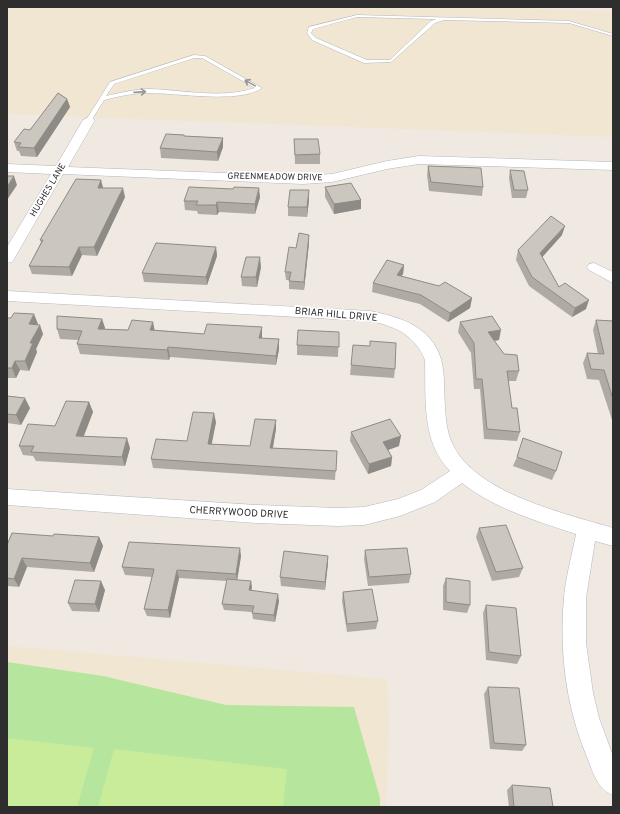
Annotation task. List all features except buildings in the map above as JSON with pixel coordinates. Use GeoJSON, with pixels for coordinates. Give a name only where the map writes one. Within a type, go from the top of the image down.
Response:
{"type":"FeatureCollection","features":[{"type":"Feature","properties":{"kind":"street","name":"HUGHES LANE"},"geometry":{"type":"LineString","coordinates":[[7,259],[89,120]]}},
{"type":"Feature","properties":{"kind":"street","name":"GREENMEADOW DRIVE"},"geometry":{"type":"LineString","coordinates":[[7,168],[303,180],[332,178],[387,165],[419,160],[463,160],[613,166]]}},
{"type":"Feature","properties":{"kind":"street"},"geometry":{"type":"LineString","coordinates":[[594,267],[613,278]]}},
{"type":"Feature","properties":{"kind":"street","name":"BRIAR HILL DRIVE"},"geometry":{"type":"LineString","coordinates":[[7,296],[370,316],[400,323],[420,337],[430,349],[433,360],[437,430],[440,440],[451,460],[462,473],[486,491],[513,503],[613,537]]}},
{"type":"Feature","properties":{"kind":"street","name":"CHERRYWOOD DRIVE"},"geometry":{"type":"LineString","coordinates":[[7,497],[257,514],[358,516],[400,507],[428,496],[462,473]]}},
{"type":"Feature","properties":{"kind":"street"},"geometry":{"type":"LineString","coordinates":[[587,529],[575,598],[575,640],[579,679],[593,745],[613,782]]}},
{"type":"Feature","properties":{"kind":"lane"},"geometry":{"type":"LineString","coordinates":[[445,18],[434,22],[426,28],[391,61],[383,62],[366,62],[314,39],[309,33],[311,28],[357,16],[445,18],[569,22],[613,35]]}},
{"type":"Feature","properties":{"kind":"lane"},"geometry":{"type":"LineString","coordinates":[[89,120],[102,99],[112,83],[194,56],[203,57],[259,88],[240,94],[141,92],[102,99]]}},
{"type":"Feature","properties":{"kind":"shaded area"},"geometry":{"type":"Polygon","coordinates":[[[7,7],[492,7],[613,12],[613,137],[7,114],[7,7]]]}},
{"type":"Feature","properties":{"kind":"shaded area"},"geometry":{"type":"Polygon","coordinates":[[[7,646],[387,679],[389,720],[386,807],[7,807],[7,646]]]}},
{"type":"Feature","properties":{"kind":"green space"},"geometry":{"type":"Polygon","coordinates":[[[7,662],[103,676],[226,705],[354,707],[380,798],[380,807],[7,807],[7,662]]]}},
{"type":"Feature","properties":{"kind":"green space"},"geometry":{"type":"Polygon","coordinates":[[[7,738],[94,748],[77,807],[7,807],[7,738]]]}},
{"type":"Feature","properties":{"kind":"green space"},"geometry":{"type":"Polygon","coordinates":[[[114,749],[287,769],[283,807],[98,807],[114,749]]]}}]}
